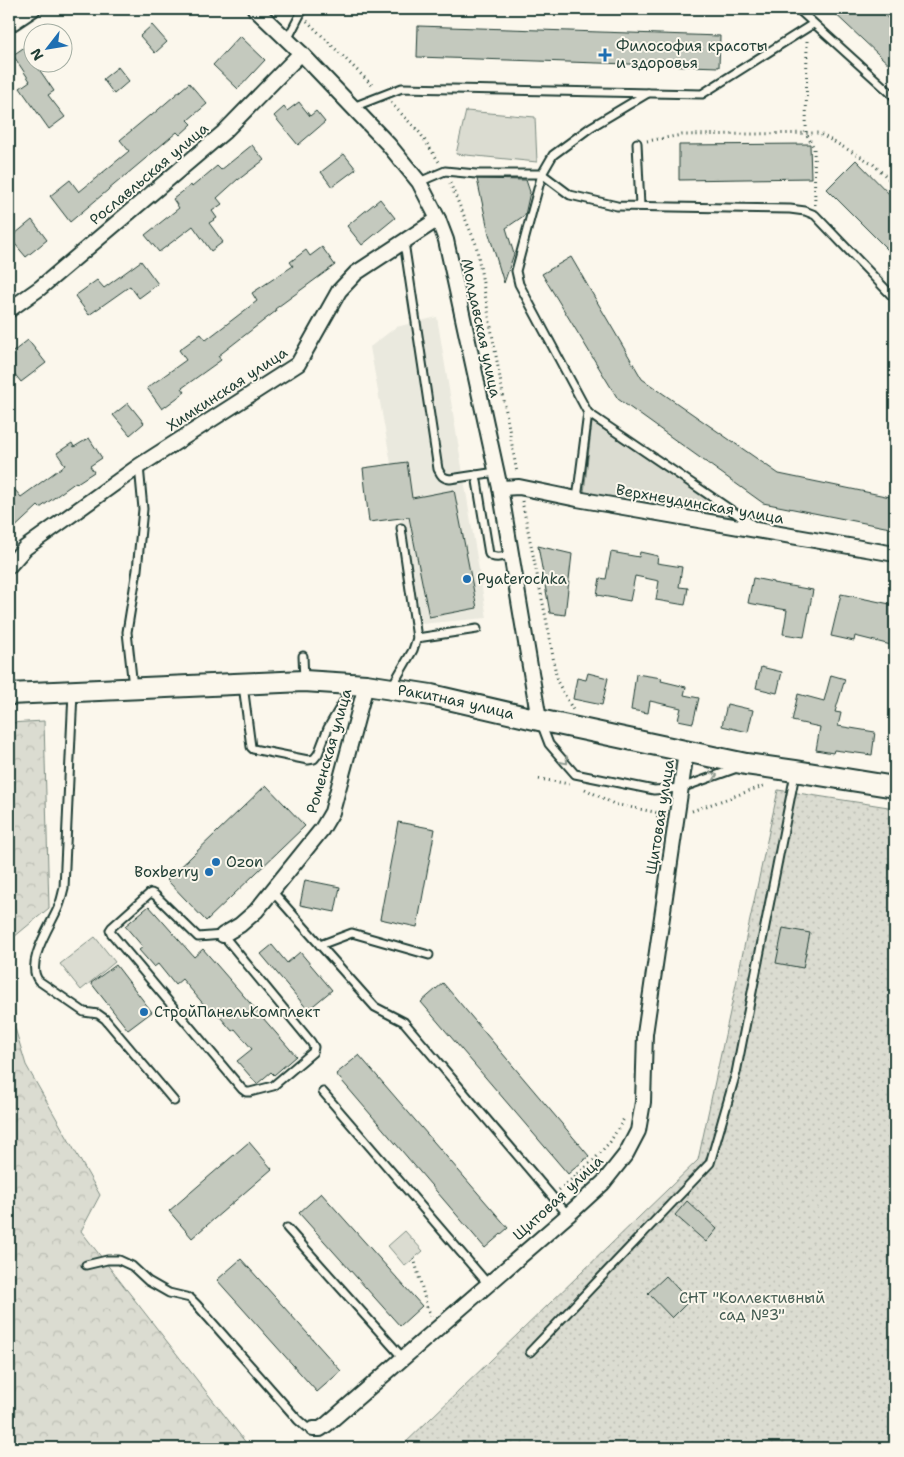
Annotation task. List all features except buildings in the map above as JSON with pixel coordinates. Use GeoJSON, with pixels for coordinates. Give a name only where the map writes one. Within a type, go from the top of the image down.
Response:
{"type":"FeatureCollection","features":[{"type":"Feature","properties":{"kind":"street"},"geometry":{"type":"LineString","coordinates":[[9,25],[33,9]]}},
{"type":"Feature","properties":{"kind":"street","name":"Молдавская улица"},"geometry":{"type":"LineString","coordinates":[[255,9],[301,53],[388,144],[419,182],[438,220],[446,240],[500,488],[540,720]]}},
{"type":"Feature","properties":{"kind":"street","name":"Рославльская улица"},"geometry":{"type":"LineString","coordinates":[[9,310],[40,288],[224,132],[301,53]]}},
{"type":"Feature","properties":{"kind":"street","name":"Химкинская улица"},"geometry":{"type":"LineString","coordinates":[[9,566],[25,548],[139,466],[298,364],[339,291],[356,273],[438,220]]}},
{"type":"Feature","properties":{"kind":"street","name":"Верхнеудинская улица"},"geometry":{"type":"LineString","coordinates":[[500,488],[519,487],[577,500],[895,554]]}},
{"type":"Feature","properties":{"kind":"street","name":"Ракитная улица"},"geometry":{"type":"LineString","coordinates":[[9,694],[304,681],[359,685],[431,695],[746,764],[795,777],[895,787]]}},
{"type":"Feature","properties":{"kind":"street","name":"Роменская улица"},"geometry":{"type":"LineString","coordinates":[[223,935],[240,925],[256,911],[322,829],[332,812],[359,685]]}},
{"type":"Feature","properties":{"kind":"street","name":"Щитовая улица"},"geometry":{"type":"LineString","coordinates":[[313,1429],[320,1429],[326,1425],[568,1214],[603,1183],[626,1154],[638,1131],[643,1102],[645,1034],[686,752]]}},
{"type":"Feature","properties":{"kind":"lane"},"geometry":{"type":"LineString","coordinates":[[287,40],[303,9]]}},
{"type":"Feature","properties":{"kind":"lane"},"geometry":{"type":"LineString","coordinates":[[798,9],[810,26],[895,97]]}},
{"type":"Feature","properties":{"kind":"lane"},"geometry":{"type":"LineString","coordinates":[[353,107],[402,88],[702,94],[810,26]]}},
{"type":"Feature","properties":{"kind":"lane"},"geometry":{"type":"LineString","coordinates":[[648,93],[590,127],[553,155],[542,174],[516,272],[519,284],[588,413],[763,531]]}},
{"type":"Feature","properties":{"kind":"lane"},"geometry":{"type":"LineString","coordinates":[[637,143],[640,206]]}},
{"type":"Feature","properties":{"kind":"lane"},"geometry":{"type":"LineString","coordinates":[[419,182],[445,171],[476,174],[542,174],[570,195],[616,206],[790,209],[805,211],[815,216],[895,299]]}},
{"type":"Feature","properties":{"kind":"lane"},"geometry":{"type":"LineString","coordinates":[[404,242],[438,469],[441,476],[445,478],[496,472]]}},
{"type":"Feature","properties":{"kind":"lane"},"geometry":{"type":"LineString","coordinates":[[577,500],[588,413]]}},
{"type":"Feature","properties":{"kind":"lane"},"geometry":{"type":"LineString","coordinates":[[133,689],[127,632],[137,570],[143,508],[139,466]]}},
{"type":"Feature","properties":{"kind":"lane"},"geometry":{"type":"LineString","coordinates":[[476,475],[489,554],[492,557],[511,555]]}},
{"type":"Feature","properties":{"kind":"lane"},"geometry":{"type":"LineString","coordinates":[[391,689],[413,650],[417,638],[401,528]]}},
{"type":"Feature","properties":{"kind":"lane"},"geometry":{"type":"LineString","coordinates":[[417,638],[477,629]]}},
{"type":"Feature","properties":{"kind":"lane"},"geometry":{"type":"LineString","coordinates":[[303,656],[304,681]]}},
{"type":"Feature","properties":{"kind":"lane"},"geometry":{"type":"LineString","coordinates":[[243,684],[251,746],[253,749],[308,760],[314,759],[318,754],[328,728],[359,685]]}},
{"type":"Feature","properties":{"kind":"lane"},"geometry":{"type":"LineString","coordinates":[[72,692],[64,888],[59,906],[35,956],[34,973],[39,981],[84,1012],[98,1014],[105,1019],[174,1101]]}},
{"type":"Feature","properties":{"kind":"lane"},"geometry":{"type":"LineString","coordinates":[[540,720],[549,744],[576,774],[654,790],[681,788],[746,764]]}},
{"type":"Feature","properties":{"kind":"lane"},"geometry":{"type":"LineString","coordinates":[[530,1352],[710,1163],[736,1073],[795,777]]}},
{"type":"Feature","properties":{"kind":"lane"},"geometry":{"type":"LineString","coordinates":[[272,891],[375,1008],[404,1022],[568,1214]]}},
{"type":"Feature","properties":{"kind":"lane"},"geometry":{"type":"LineString","coordinates":[[152,893],[198,937],[223,935],[314,1047],[313,1052],[274,1086],[250,1092],[242,1089],[110,930],[119,920],[152,893]]}},
{"type":"Feature","properties":{"kind":"lane"},"geometry":{"type":"LineString","coordinates":[[320,945],[352,933],[429,955]]}},
{"type":"Feature","properties":{"kind":"lane"},"geometry":{"type":"LineString","coordinates":[[323,1092],[488,1284]]}},
{"type":"Feature","properties":{"kind":"lane"},"geometry":{"type":"LineString","coordinates":[[287,1228],[403,1358]]}},
{"type":"Feature","properties":{"kind":"lane"},"geometry":{"type":"LineString","coordinates":[[86,1265],[106,1260],[119,1260],[132,1266],[148,1281],[169,1293],[190,1298],[298,1420],[306,1427],[313,1429]]}},
{"type":"Feature","properties":{"kind":"path"},"geometry":{"type":"LineString","coordinates":[[810,26],[806,133],[814,148],[815,216]]}},
{"type":"Feature","properties":{"kind":"path"},"geometry":{"type":"LineString","coordinates":[[637,143],[682,135],[818,133],[872,163],[895,185]]}},
{"type":"Feature","properties":{"kind":"path"},"geometry":{"type":"LineString","coordinates":[[580,786],[614,804],[676,816],[795,777]]}},
{"type":"Feature","properties":{"kind":"path"},"geometry":{"type":"LineString","coordinates":[[538,779],[573,785]]}},
{"type":"Feature","properties":{"kind":"path"},"geometry":{"type":"LineString","coordinates":[[658,812],[658,840]]}},
{"type":"Feature","properties":{"kind":"path"},"geometry":{"type":"LineString","coordinates":[[552,1196],[593,1161],[610,1142],[626,1114]]}},
{"type":"Feature","properties":{"kind":"path"},"geometry":{"type":"LineString","coordinates":[[414,1258],[432,1319]]}},
{"type":"Feature","properties":{"kind":"shaded area"},"geometry":{"type":"Polygon","coordinates":[[[437,317],[487,618],[420,624],[370,347],[396,327],[437,317]]]}},
{"type":"Feature","properties":{"kind":"green space"},"geometry":{"type":"Polygon","coordinates":[[[466,111],[535,117],[537,162],[456,154],[466,111]]]}},
{"type":"Feature","properties":{"kind":"green space"},"geometry":{"type":"Polygon","coordinates":[[[592,422],[740,520],[584,493],[592,422]]]}},
{"type":"Feature","properties":{"kind":"green space"},"geometry":{"type":"Polygon","coordinates":[[[44,721],[49,908],[14,937],[9,960],[9,723],[44,721]]]}},
{"type":"Feature","properties":{"kind":"green space","name":"СНТ \"Коллективный сад №3\""},"geometry":{"type":"Polygon","coordinates":[[[778,790],[895,808],[895,1448],[400,1448],[698,1160],[778,790]]]}},
{"type":"Feature","properties":{"kind":"green space"},"geometry":{"type":"Polygon","coordinates":[[[95,937],[115,962],[81,990],[60,964],[95,937]]]}},
{"type":"Feature","properties":{"kind":"green space"},"geometry":{"type":"Polygon","coordinates":[[[9,1008],[26,1065],[100,1195],[81,1231],[250,1448],[9,1448],[9,1008]]]}},
{"type":"Feature","properties":{"kind":"green space"},"geometry":{"type":"Polygon","coordinates":[[[405,1231],[423,1251],[405,1266],[388,1246],[405,1231]]]}},
{"type":"Feature","properties":{"kind":"place","name":"Философия красоты и здоровья"},"geometry":{"type":"Point","coordinates":[605,55]}},
{"type":"Feature","properties":{"kind":"place","name":"Pyaterochka"},"geometry":{"type":"Point","coordinates":[467,579]}},
{"type":"Feature","properties":{"kind":"place","name":"Ozon"},"geometry":{"type":"Point","coordinates":[216,862]}},
{"type":"Feature","properties":{"kind":"place","name":"Boxberry"},"geometry":{"type":"Point","coordinates":[209,872]}},
{"type":"Feature","properties":{"kind":"place","name":"СтройПанельКомплект"},"geometry":{"type":"Point","coordinates":[144,1012]}}]}
